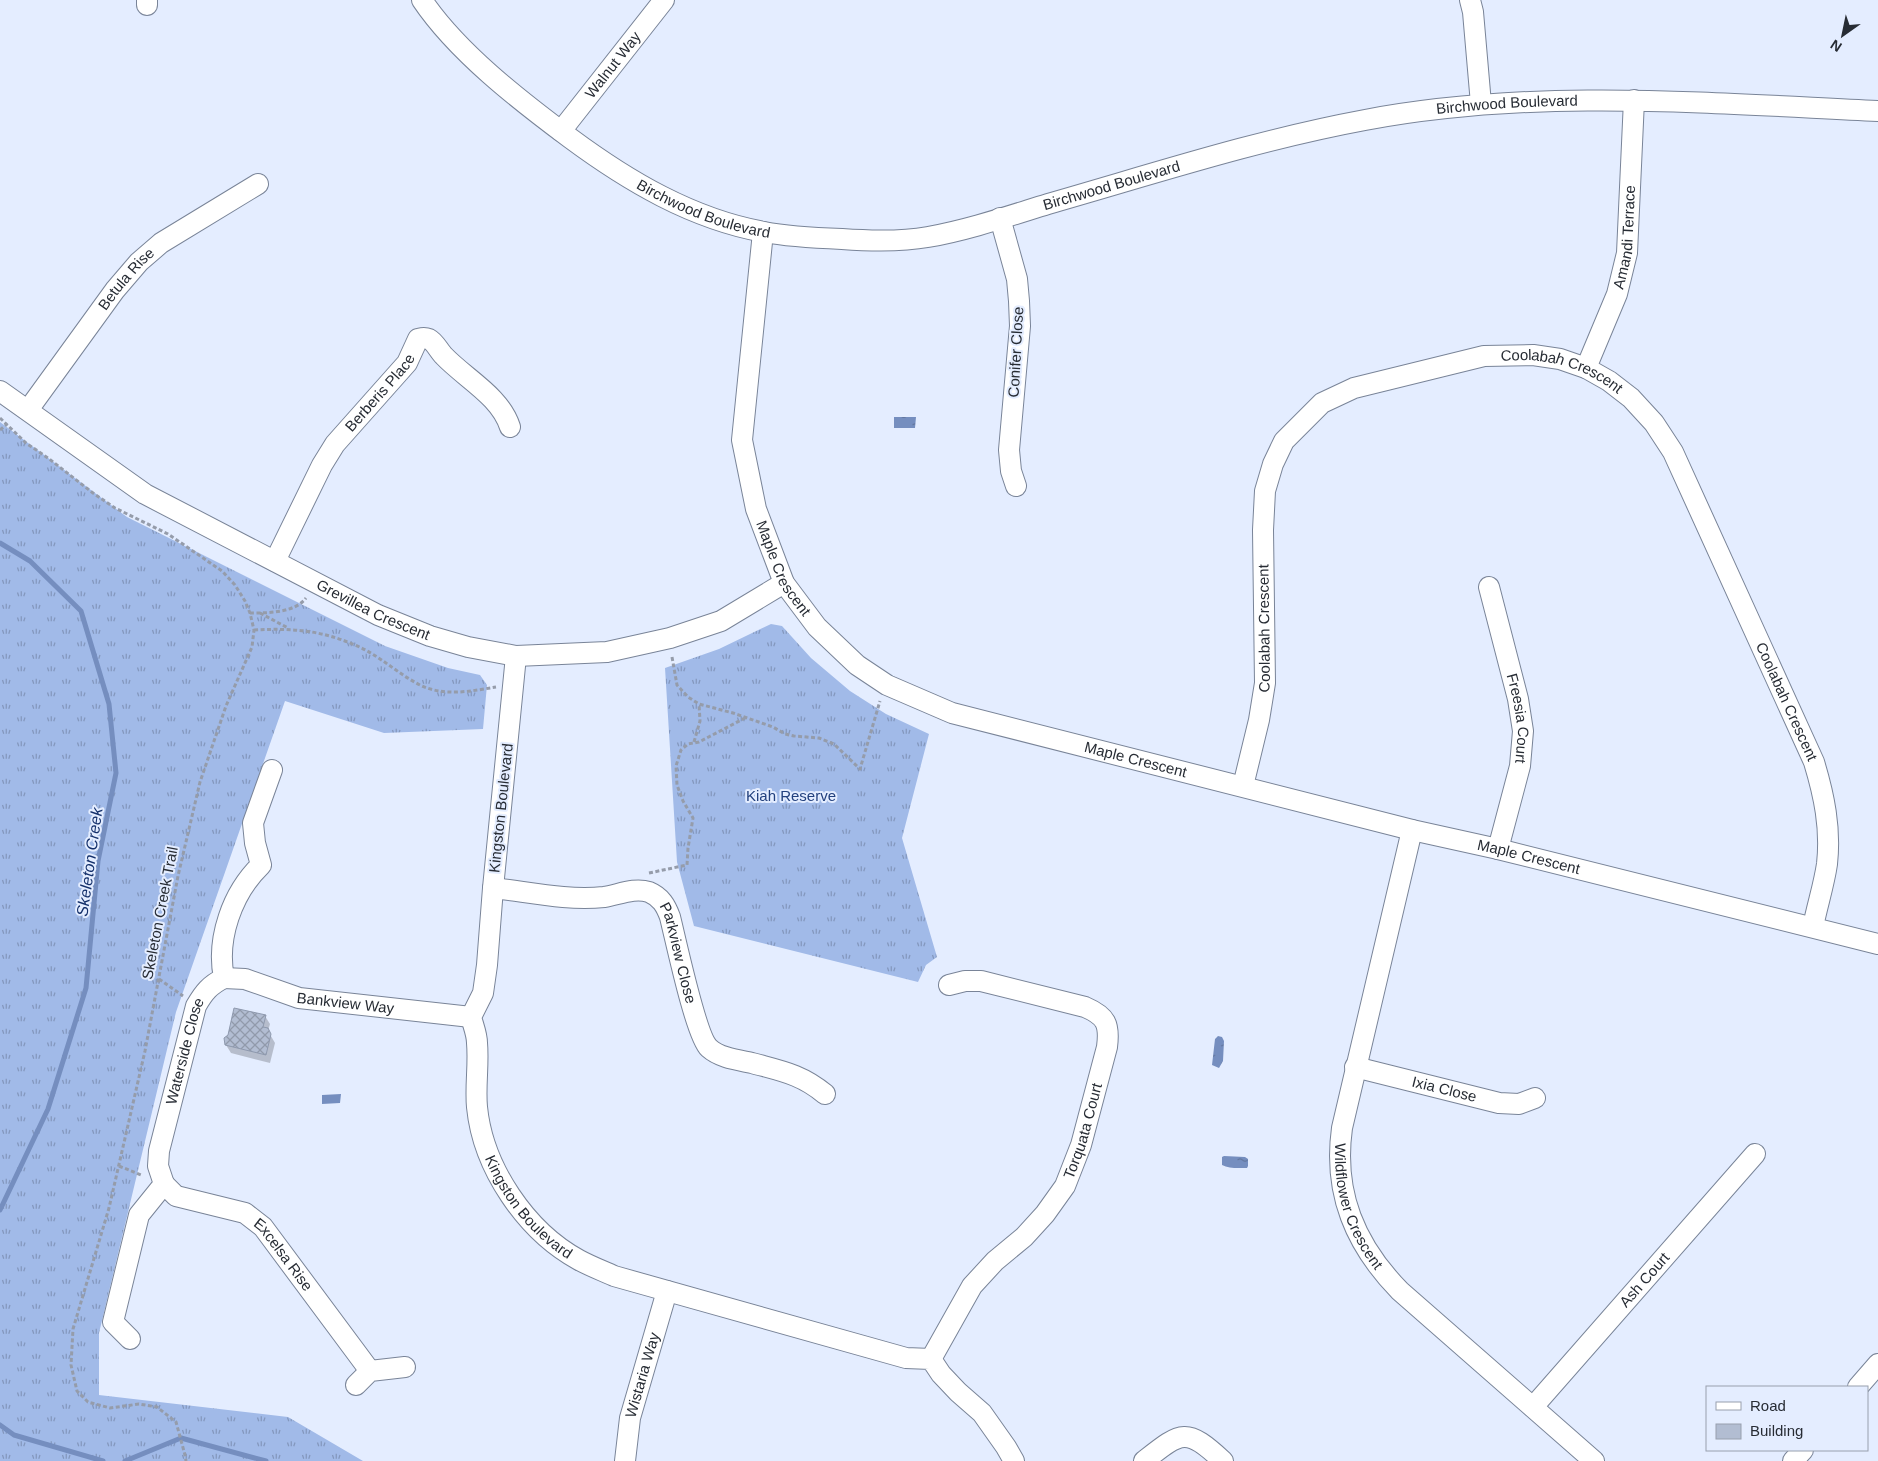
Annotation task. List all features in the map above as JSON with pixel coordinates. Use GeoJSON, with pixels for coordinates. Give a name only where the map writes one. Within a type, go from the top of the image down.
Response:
{"type":"FeatureCollection","features":[{"type":"Feature","properties":{"kind":"street","name":"Birchwood Boulevard"},"geometry":{"type":"LineString","coordinates":[[422,0],[469,54],[561,131],[609,167],[650,190],[702,215],[763,232],[814,238],[865,240],[926,237],[1000,218],[1256,145],[1365,120],[1481,104],[1558,100],[1634,100],[1878,111]]}},
{"type":"Feature","properties":{"kind":"street","name":"Walnut Way"},"geometry":{"type":"LineString","coordinates":[[561,131],[664,0]]}},
{"type":"Feature","properties":{"kind":"street"},"geometry":{"type":"LineString","coordinates":[[1470,0],[1473,12],[1481,104]]}},
{"type":"Feature","properties":{"kind":"street","name":"Amandi Terrace"},"geometry":{"type":"LineString","coordinates":[[1586,368],[1617,294],[1627,252],[1634,100]]}},
{"type":"Feature","properties":{"kind":"street","name":"Betula Rise"},"geometry":{"type":"LineString","coordinates":[[28,410],[115,290],[139,262],[162,243],[258,184]]}},
{"type":"Feature","properties":{"kind":"street","name":"Conifer Close"},"geometry":{"type":"LineString","coordinates":[[1000,218],[1017,279],[1019,301],[1020,326],[1009,450],[1011,471],[1016,486]]}},
{"type":"Feature","properties":{"kind":"street","name":"Maple Crescent"},"geometry":{"type":"LineString","coordinates":[[763,232],[742,440],[756,509],[784,583],[816,627],[857,665],[887,685],[952,713],[1412,830],[1498,849],[1878,944]]}},
{"type":"Feature","properties":{"kind":"street","name":"Berberis Place"},"geometry":{"type":"LineString","coordinates":[[275,561],[322,465],[335,444],[407,363],[418,340],[424,337],[431,340],[445,357],[496,402],[506,416],[510,427]]}},
{"type":"Feature","properties":{"kind":"street","name":"Coolabah Crescent"},"geometry":{"type":"LineString","coordinates":[[1243,786],[1259,720],[1265,683],[1263,530],[1265,491],[1273,464],[1284,441],[1322,403],[1354,388],[1484,356],[1533,355],[1560,359],[1586,368],[1609,381],[1631,398],[1654,423],[1673,452],[1814,762],[1824,794],[1828,827],[1827,864],[1813,927]]}},
{"type":"Feature","properties":{"kind":"street","name":"Grevillea Crescent"},"geometry":{"type":"LineString","coordinates":[[0,391],[145,494],[378,615],[430,636],[468,648],[516,656],[606,652],[670,638],[721,621],[784,583]]}},
{"type":"Feature","properties":{"kind":"street","name":"Freesia Court"},"geometry":{"type":"LineString","coordinates":[[1489,587],[1518,699],[1523,732],[1520,766],[1498,849]]}},
{"type":"Feature","properties":{"kind":"street","name":"Kingston Boulevard"},"geometry":{"type":"LineString","coordinates":[[516,656],[486,974],[482,993],[471,1017],[477,1041],[477,1108],[487,1152],[504,1186],[521,1211],[540,1231],[579,1260],[614,1276],[906,1358],[931,1359]]}},
{"type":"Feature","properties":{"kind":"street"},"geometry":{"type":"LineString","coordinates":[[224,978],[221,962],[223,936],[239,894],[250,876],[261,864],[254,843],[253,823],[272,770]]}},
{"type":"Feature","properties":{"kind":"street","name":"Wildflower Crescent"},"geometry":{"type":"LineString","coordinates":[[1412,830],[1355,1067],[1338,1152],[1341,1180],[1352,1223],[1364,1246],[1381,1271],[1400,1292],[1594,1461]]}},
{"type":"Feature","properties":{"kind":"street","name":"Parkview Close"},"geometry":{"type":"LineString","coordinates":[[493,888],[580,898],[605,897],[640,890],[650,892],[666,906],[699,1030],[708,1047],[722,1055],[797,1075],[825,1094]]}},
{"type":"Feature","properties":{"kind":"street","name":"Waterside Close"},"geometry":{"type":"LineString","coordinates":[[164,1184],[158,1166],[159,1151],[196,1006],[208,988],[224,978]]}},
{"type":"Feature","properties":{"kind":"street","name":"Bankview Way"},"geometry":{"type":"LineString","coordinates":[[224,978],[245,978],[299,998],[471,1017]]}},
{"type":"Feature","properties":{"kind":"street","name":"Torquata Court"},"geometry":{"type":"LineString","coordinates":[[931,1359],[972,1286],[995,1261],[1024,1237],[1045,1214],[1065,1186],[1081,1145],[1109,1034],[1106,1022],[1096,1012],[1085,1006],[981,981],[949,984]]}},
{"type":"Feature","properties":{"kind":"street","name":"Ixia Close"},"geometry":{"type":"LineString","coordinates":[[1355,1067],[1499,1103],[1519,1104],[1535,1098]]}},
{"type":"Feature","properties":{"kind":"street","name":"Ash Court"},"geometry":{"type":"LineString","coordinates":[[1533,1407],[1755,1154]]}},
{"type":"Feature","properties":{"kind":"street"},"geometry":{"type":"LineString","coordinates":[[130,1339],[113,1322],[139,1215],[164,1184]]}},
{"type":"Feature","properties":{"kind":"street","name":"Excelsa Rise"},"geometry":{"type":"LineString","coordinates":[[164,1184],[176,1196],[245,1213],[263,1227],[363,1378],[405,1368]]}},
{"type":"Feature","properties":{"kind":"street","name":"Wistaria Way"},"geometry":{"type":"LineString","coordinates":[[625,1461],[630,1418],[667,1292]]}},
{"type":"Feature","properties":{"kind":"street"},"geometry":{"type":"LineString","coordinates":[[931,1359],[952,1386],[982,1414],[1014,1461]]}},
{"type":"Feature","properties":{"kind":"street"},"geometry":{"type":"LineString","coordinates":[[1859,1386],[1878,1364]]}},
{"type":"Feature","properties":{"kind":"street"},"geometry":{"type":"LineString","coordinates":[[1144,1461],[1172,1440],[1185,1437],[1197,1439],[1224,1461]]}},
{"type":"Feature","properties":{"kind":"street"},"geometry":{"type":"LineString","coordinates":[[1793,1461],[1802,1451]]}},
{"type":"Feature","properties":{"kind":"path","name":"Skeleton Creek Trail"},"geometry":{"type":"LineString","coordinates":[[0,418],[26,443],[93,493],[115,508],[168,534],[222,571],[236,585],[250,613],[254,630],[252,648],[226,706],[200,782],[178,876],[159,979],[109,1208],[73,1330],[70,1365],[76,1391],[88,1402],[110,1408],[139,1404],[157,1407],[176,1422],[186,1461]]}},
{"type":"Feature","properties":{"kind":"path"},"geometry":{"type":"LineString","coordinates":[[0,430],[7,424]]}},
{"type":"Feature","properties":{"kind":"path"},"geometry":{"type":"LineString","coordinates":[[250,613],[288,609],[304,601],[315,582]]}},
{"type":"Feature","properties":{"kind":"path"},"geometry":{"type":"LineString","coordinates":[[260,613],[289,628]]}},
{"type":"Feature","properties":{"kind":"path"},"geometry":{"type":"LineString","coordinates":[[254,630],[289,628],[314,632],[356,646],[378,657],[421,686],[437,690],[463,692],[512,684]]}},
{"type":"Feature","properties":{"kind":"path"},"geometry":{"type":"LineString","coordinates":[[670,638],[677,685],[688,697],[699,704],[746,717],[773,727],[785,734],[819,738],[834,744],[860,769],[879,703],[887,685]]}},
{"type":"Feature","properties":{"kind":"path"},"geometry":{"type":"LineString","coordinates":[[694,742],[700,721],[699,704]]}},
{"type":"Feature","properties":{"kind":"path"},"geometry":{"type":"LineString","coordinates":[[640,890],[642,874],[687,865],[693,818],[683,801],[677,785],[676,766],[680,750],[688,744],[746,717]]}},
{"type":"Feature","properties":{"kind":"path"},"geometry":{"type":"LineString","coordinates":[[159,979],[196,1006]]}},
{"type":"Feature","properties":{"kind":"green space"},"geometry":{"type":"Polygon","coordinates":[[[0,422],[127,517],[385,646],[448,668],[480,675],[487,685],[483,729],[384,733],[285,701],[176,1012],[99,1333],[99,1395],[288,1417],[363,1461],[0,1461],[0,422]]]}},
{"type":"Feature","properties":{"kind":"green space","name":"Kiah Reserve"},"geometry":{"type":"Polygon","coordinates":[[[771,624],[782,626],[811,658],[850,691],[886,714],[929,734],[902,838],[937,957],[926,965],[918,982],[694,926],[677,862],[665,668],[719,649],[771,624]]]}},
{"type":"Feature","properties":{"kind":"water"},"geometry":{"type":"Polygon","coordinates":[[[894,417],[916,417],[915,428],[894,428],[894,417]]]}},
{"type":"Feature","properties":{"kind":"water"},"geometry":{"type":"Polygon","coordinates":[[[1218,1036],[1222,1037],[1224,1041],[1223,1061],[1219,1068],[1212,1065],[1215,1039],[1218,1036]]]}},
{"type":"Feature","properties":{"kind":"water"},"geometry":{"type":"Polygon","coordinates":[[[341,1094],[340,1103],[322,1104],[322,1095],[341,1094]]]}},
{"type":"Feature","properties":{"kind":"water"},"geometry":{"type":"Polygon","coordinates":[[[1222,1157],[1245,1157],[1248,1159],[1248,1166],[1247,1168],[1231,1168],[1222,1165],[1222,1157]]]}},
{"type":"Feature","properties":{"kind":"building"},"geometry":{"type":"Polygon","coordinates":[[[234,1008],[266,1015],[263,1027],[268,1028],[271,1034],[266,1055],[225,1045],[224,1038],[228,1035],[234,1008]]]}},
{"type":"Feature","properties":{"kind":"waterway","name":"Skeleton Creek"},"geometry":{"type":"LineString","coordinates":[[0,543],[30,561],[81,611],[109,704],[116,773],[98,861],[86,988],[48,1109],[0,1210]]}},
{"type":"Feature","properties":{"kind":"waterway"},"geometry":{"type":"LineString","coordinates":[[0,1425],[14,1435],[103,1461]]}},
{"type":"Feature","properties":{"kind":"waterway"},"geometry":{"type":"LineString","coordinates":[[125,1461],[181,1438],[266,1461]]}}]}
